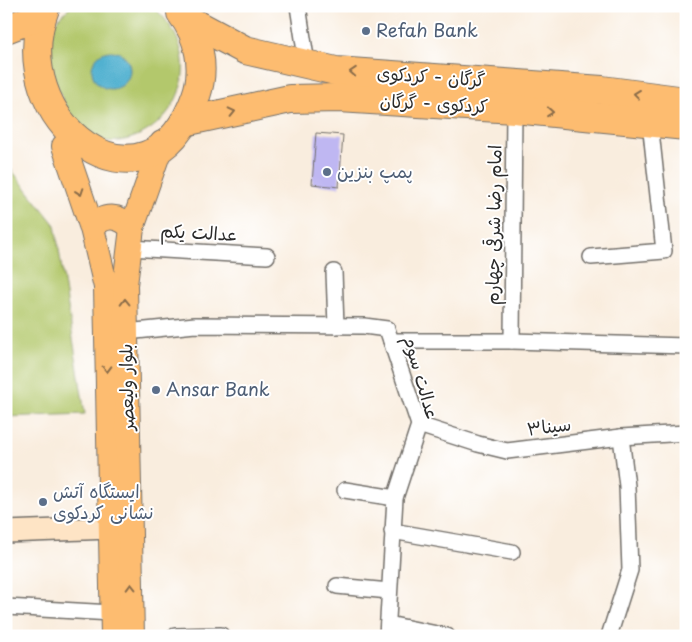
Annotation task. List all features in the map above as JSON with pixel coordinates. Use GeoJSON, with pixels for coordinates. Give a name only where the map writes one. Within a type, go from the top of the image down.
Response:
{"type":"FeatureCollection","features":[{"type":"Feature","properties":{"kind":"highway"},"geometry":{"type":"LineString","coordinates":[[6,29],[41,12]]}},
{"type":"Feature","properties":{"kind":"highway"},"geometry":{"type":"LineString","coordinates":[[41,12],[28,33],[20,68],[22,86],[32,118],[64,146],[80,154],[114,159],[147,151],[162,143],[184,122],[192,108],[200,77],[198,46],[180,12]]}},
{"type":"Feature","properties":{"kind":"highway","name":"گرگان - کردکوی"},"geometry":{"type":"LineString","coordinates":[[180,12],[245,50],[336,71],[602,90],[686,100]]}},
{"type":"Feature","properties":{"kind":"highway","name":"کردکوی - گرگان"},"geometry":{"type":"LineString","coordinates":[[184,122],[290,99],[340,98],[514,109],[686,126]]}},
{"type":"Feature","properties":{"kind":"main road","name":"بلوار ولیعصر"},"geometry":{"type":"LineString","coordinates":[[132,636],[125,285],[131,238],[162,143]]}},
{"type":"Feature","properties":{"kind":"main road","name":"بلوار ولیعصر"},"geometry":{"type":"LineString","coordinates":[[64,146],[92,228],[106,286],[113,636]]}},
{"type":"Feature","properties":{"kind":"main road"},"geometry":{"type":"LineString","coordinates":[[92,228],[104,218],[120,218],[131,238]]}},
{"type":"Feature","properties":{"kind":"street"},"geometry":{"type":"LineString","coordinates":[[298,6],[307,64]]}},
{"type":"Feature","properties":{"kind":"street","name":"امام رضا شرقی چهارم"},"geometry":{"type":"LineString","coordinates":[[512,341],[514,109]]}},
{"type":"Feature","properties":{"kind":"street"},"geometry":{"type":"LineString","coordinates":[[591,257],[664,251],[650,122]]}},
{"type":"Feature","properties":{"kind":"street","name":"عدالت یکم"},"geometry":{"type":"LineString","coordinates":[[131,238],[267,256]]}},
{"type":"Feature","properties":{"kind":"street"},"geometry":{"type":"LineString","coordinates":[[334,272],[336,326]]}},
{"type":"Feature","properties":{"kind":"street","name":"عدالت سوم"},"geometry":{"type":"LineString","coordinates":[[126,332],[195,325],[336,326],[387,329],[419,425],[418,436],[396,498],[392,530],[387,630]]}},
{"type":"Feature","properties":{"kind":"street"},"geometry":{"type":"LineString","coordinates":[[391,341],[512,341],[686,346]]}},
{"type":"Feature","properties":{"kind":"street","name":"سینا۳"},"geometry":{"type":"LineString","coordinates":[[419,425],[507,451],[621,437],[686,433]]}},
{"type":"Feature","properties":{"kind":"street"},"geometry":{"type":"LineString","coordinates":[[609,636],[630,570],[627,486],[621,437]]}},
{"type":"Feature","properties":{"kind":"street"},"geometry":{"type":"LineString","coordinates":[[345,490],[396,498]]}},
{"type":"Feature","properties":{"kind":"street"},"geometry":{"type":"LineString","coordinates":[[6,532],[110,528]]}},
{"type":"Feature","properties":{"kind":"street"},"geometry":{"type":"LineString","coordinates":[[392,530],[512,552]]}},
{"type":"Feature","properties":{"kind":"street"},"geometry":{"type":"LineString","coordinates":[[337,586],[389,591]]}},
{"type":"Feature","properties":{"kind":"street"},"geometry":{"type":"LineString","coordinates":[[6,607],[112,612]]}},
{"type":"Feature","properties":{"kind":"street"},"geometry":{"type":"LineString","coordinates":[[387,630],[447,636]]}},
{"type":"Feature","properties":{"kind":"street"},"geometry":{"type":"LineString","coordinates":[[175,636],[221,635]]}},
{"type":"Feature","properties":{"kind":"green space"},"geometry":{"type":"Polygon","coordinates":[[[126,5],[152,7],[158,11],[170,26],[180,47],[183,65],[182,83],[176,99],[166,114],[153,127],[137,136],[119,141],[103,141],[78,133],[40,49],[53,25],[72,6],[126,5]]]}},
{"type":"Feature","properties":{"kind":"green space"},"geometry":{"type":"Polygon","coordinates":[[[6,163],[55,225],[85,414],[6,417],[6,163]]]}},
{"type":"Feature","properties":{"kind":"water"},"geometry":{"type":"Polygon","coordinates":[[[111,51],[124,57],[130,70],[124,83],[111,89],[98,83],[92,70],[98,57],[111,51]]]}},
{"type":"Feature","properties":{"kind":"building"},"geometry":{"type":"Polygon","coordinates":[[[316,133],[343,135],[339,187],[312,184],[316,133]]]}},
{"type":"Feature","properties":{"kind":"place","name":"Refah Bank"},"geometry":{"type":"Point","coordinates":[366,31]}},
{"type":"Feature","properties":{"kind":"place","name":"پمپ بنزین"},"geometry":{"type":"Point","coordinates":[327,172]}},
{"type":"Feature","properties":{"kind":"place","name":"Ansar Bank"},"geometry":{"type":"Point","coordinates":[156,390]}},
{"type":"Feature","properties":{"kind":"place","name":"ایستگاه آتش نشانی کردکوی"},"geometry":{"type":"Point","coordinates":[43,502]}}]}
